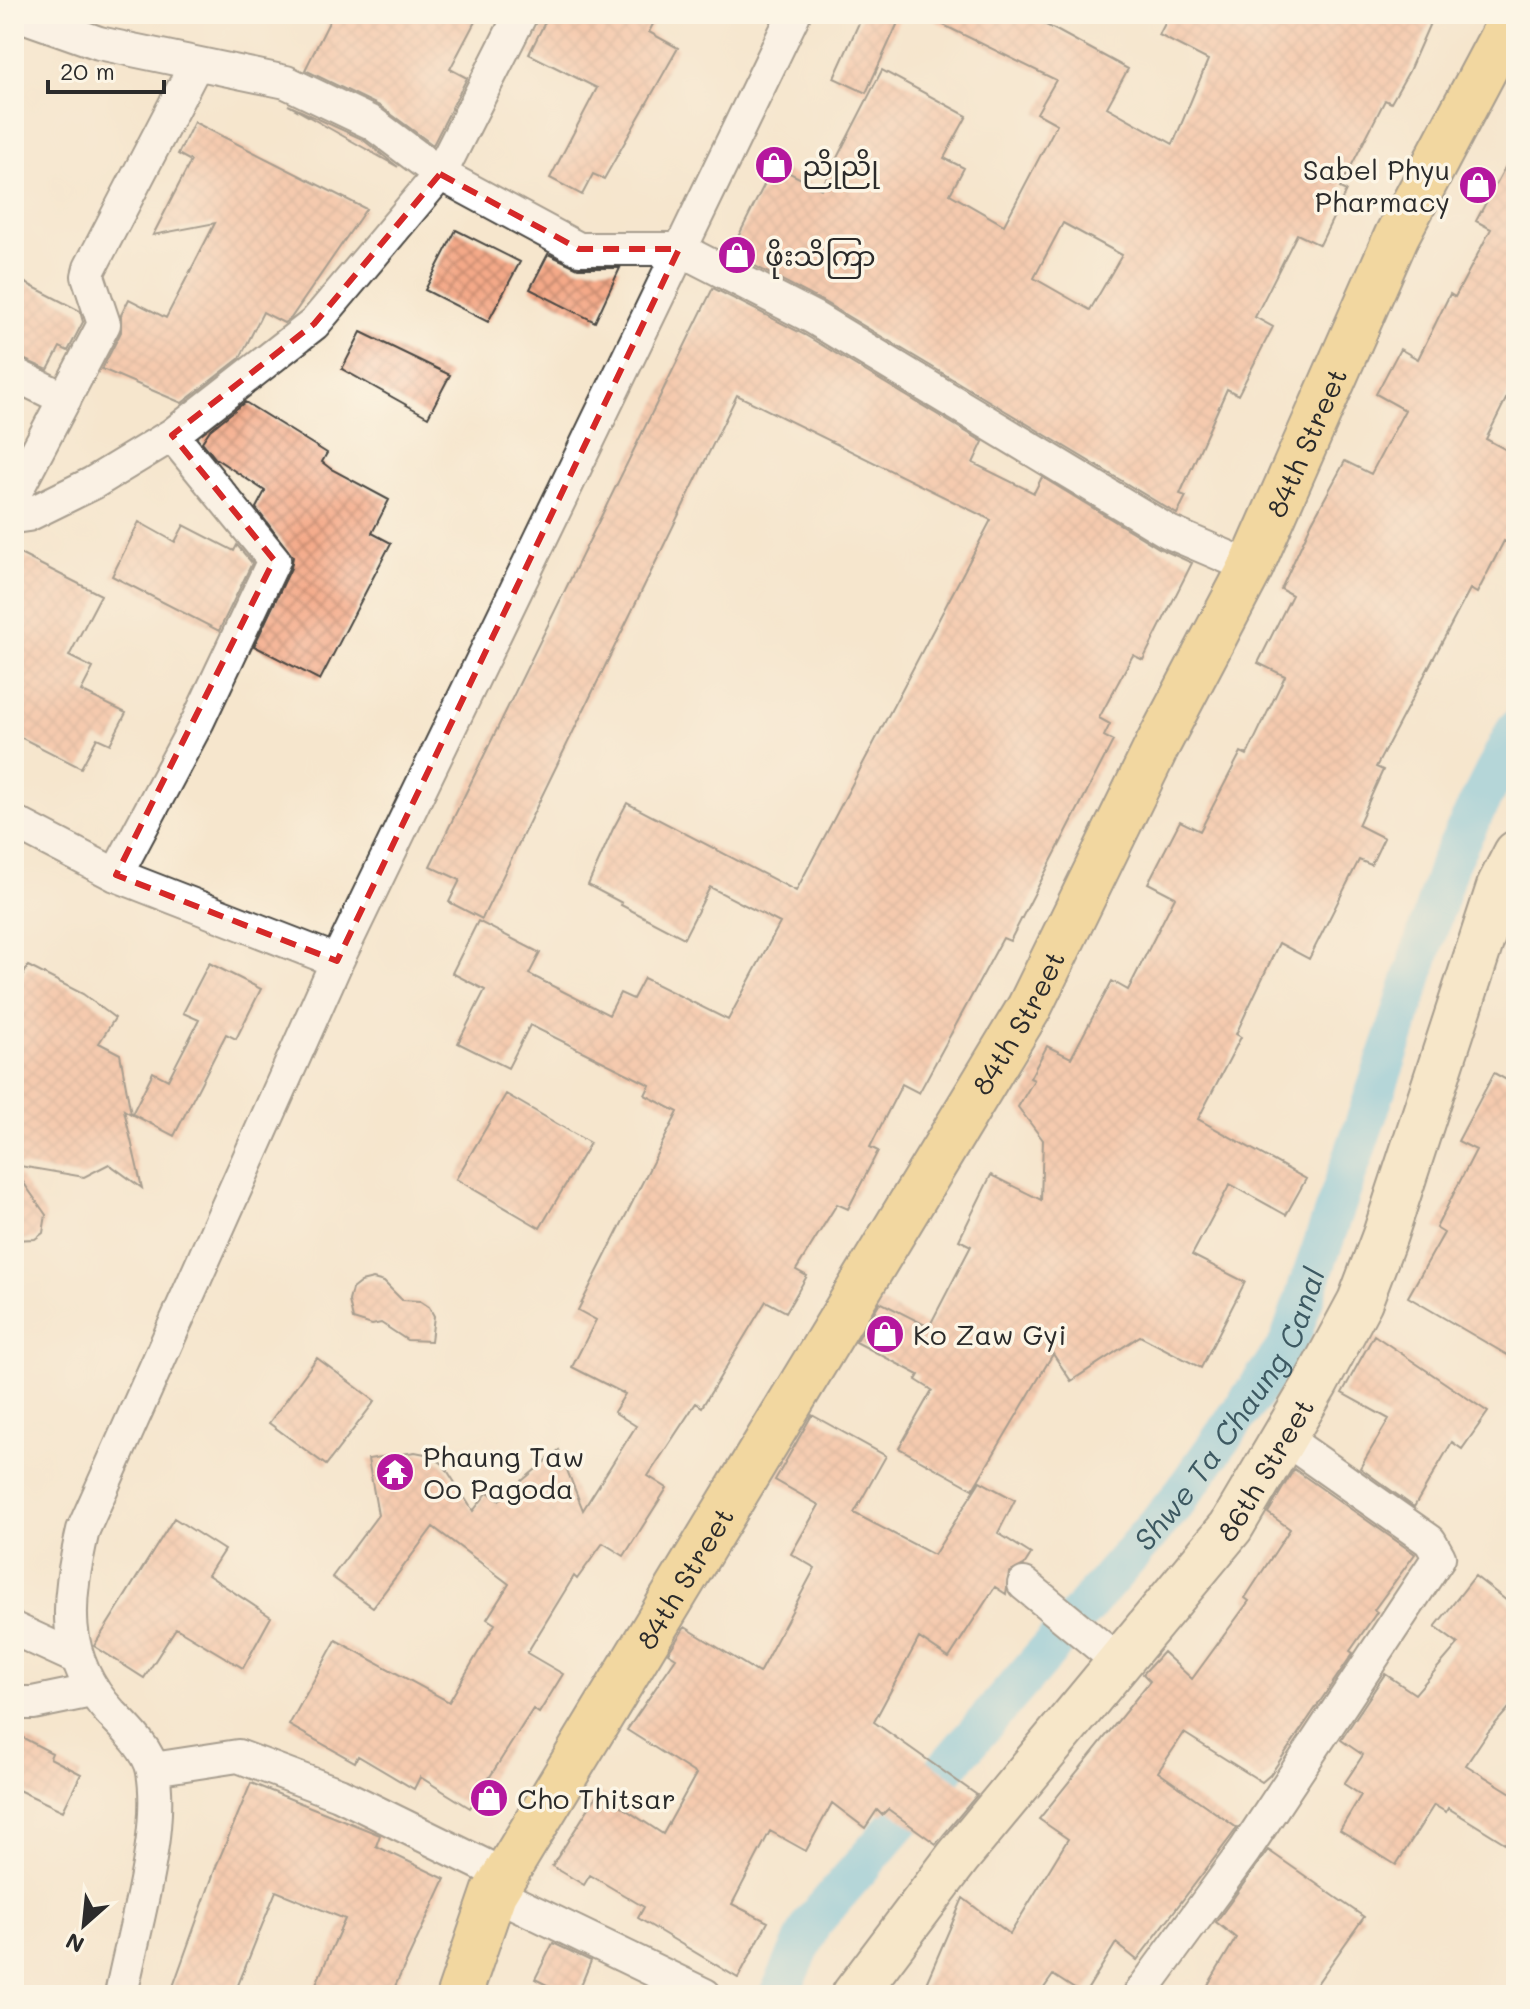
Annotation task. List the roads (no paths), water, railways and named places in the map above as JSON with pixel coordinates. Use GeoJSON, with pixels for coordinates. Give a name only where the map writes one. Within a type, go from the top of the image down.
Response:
{"type":"FeatureCollection","features":[{"type":"Feature","properties":{"kind":"main road","name":"84th Street"},"geometry":{"type":"LineString","coordinates":[[459,1995],[499,1884],[1029,1008],[1157,746],[1251,567],[1397,235],[1514,14]]}},
{"type":"Feature","properties":{"kind":"main road","name":"86th Street"},"geometry":{"type":"LineString","coordinates":[[854,1995],[945,1873],[1103,1649],[1231,1527],[1284,1438],[1360,1301],[1500,884],[1516,853]]}},
{"type":"Feature","properties":{"kind":"street"},"geometry":{"type":"LineString","coordinates":[[17,14],[99,43],[286,82],[372,123],[440,174],[579,249],[679,249],[814,318],[1169,532],[1251,567]]}},
{"type":"Feature","properties":{"kind":"street"},"geometry":{"type":"LineString","coordinates":[[14,517],[28,515],[93,483],[172,435],[314,324],[440,174],[521,14]]}},
{"type":"Feature","properties":{"kind":"street"},"geometry":{"type":"LineString","coordinates":[[121,1995],[155,1821],[153,1769],[130,1733],[91,1691],[77,1658],[69,1618],[72,1578],[83,1530],[337,961],[794,14]]}},
{"type":"Feature","properties":{"kind":"street"},"geometry":{"type":"LineString","coordinates":[[14,495],[104,324],[88,276],[90,268],[196,64]]}},
{"type":"Feature","properties":{"kind":"street"},"geometry":{"type":"LineString","coordinates":[[14,374],[65,399]]}},
{"type":"Feature","properties":{"kind":"street"},"geometry":{"type":"LineString","coordinates":[[116,875],[198,721],[274,560],[172,435]]}},
{"type":"Feature","properties":{"kind":"street"},"geometry":{"type":"LineString","coordinates":[[14,822],[116,875],[337,961]]}},
{"type":"Feature","properties":{"kind":"street"},"geometry":{"type":"LineString","coordinates":[[1139,1995],[1245,1850],[1439,1557],[1430,1541],[1284,1438]]}},
{"type":"Feature","properties":{"kind":"street"},"geometry":{"type":"LineString","coordinates":[[1024,1584],[1103,1649]]}},
{"type":"Feature","properties":{"kind":"street"},"geometry":{"type":"LineString","coordinates":[[14,1629],[77,1658]]}},
{"type":"Feature","properties":{"kind":"street"},"geometry":{"type":"LineString","coordinates":[[14,1703],[33,1703],[91,1691]]}},
{"type":"Feature","properties":{"kind":"street"},"geometry":{"type":"LineString","coordinates":[[153,1769],[238,1756],[339,1794],[705,1995]]}},
{"type":"Feature","properties":{"kind":"waterway","name":"Shwe Ta Chaung Canal"},"geometry":{"type":"LineString","coordinates":[[779,1995],[812,1923],[1177,1501],[1288,1345],[1394,1038],[1449,863],[1516,729]]}},
{"type":"Feature","properties":{"kind":"place","name":"ညိုညို"},"geometry":{"type":"Point","coordinates":[774,165]}},
{"type":"Feature","properties":{"kind":"place","name":"Sabel Phyu Pharmacy"},"geometry":{"type":"Point","coordinates":[1478,185]}},
{"type":"Feature","properties":{"kind":"place","name":"ဖိုးသိကြာ"},"geometry":{"type":"Point","coordinates":[737,255]}},
{"type":"Feature","properties":{"kind":"place","name":"Ko Zaw Gyi"},"geometry":{"type":"Point","coordinates":[885,1334]}},
{"type":"Feature","properties":{"kind":"place","name":"Phaung Taw Oo Pagoda"},"geometry":{"type":"Point","coordinates":[395,1472]}},
{"type":"Feature","properties":{"kind":"place","name":"Cho Thitsar"},"geometry":{"type":"Point","coordinates":[489,1798]}}]}
